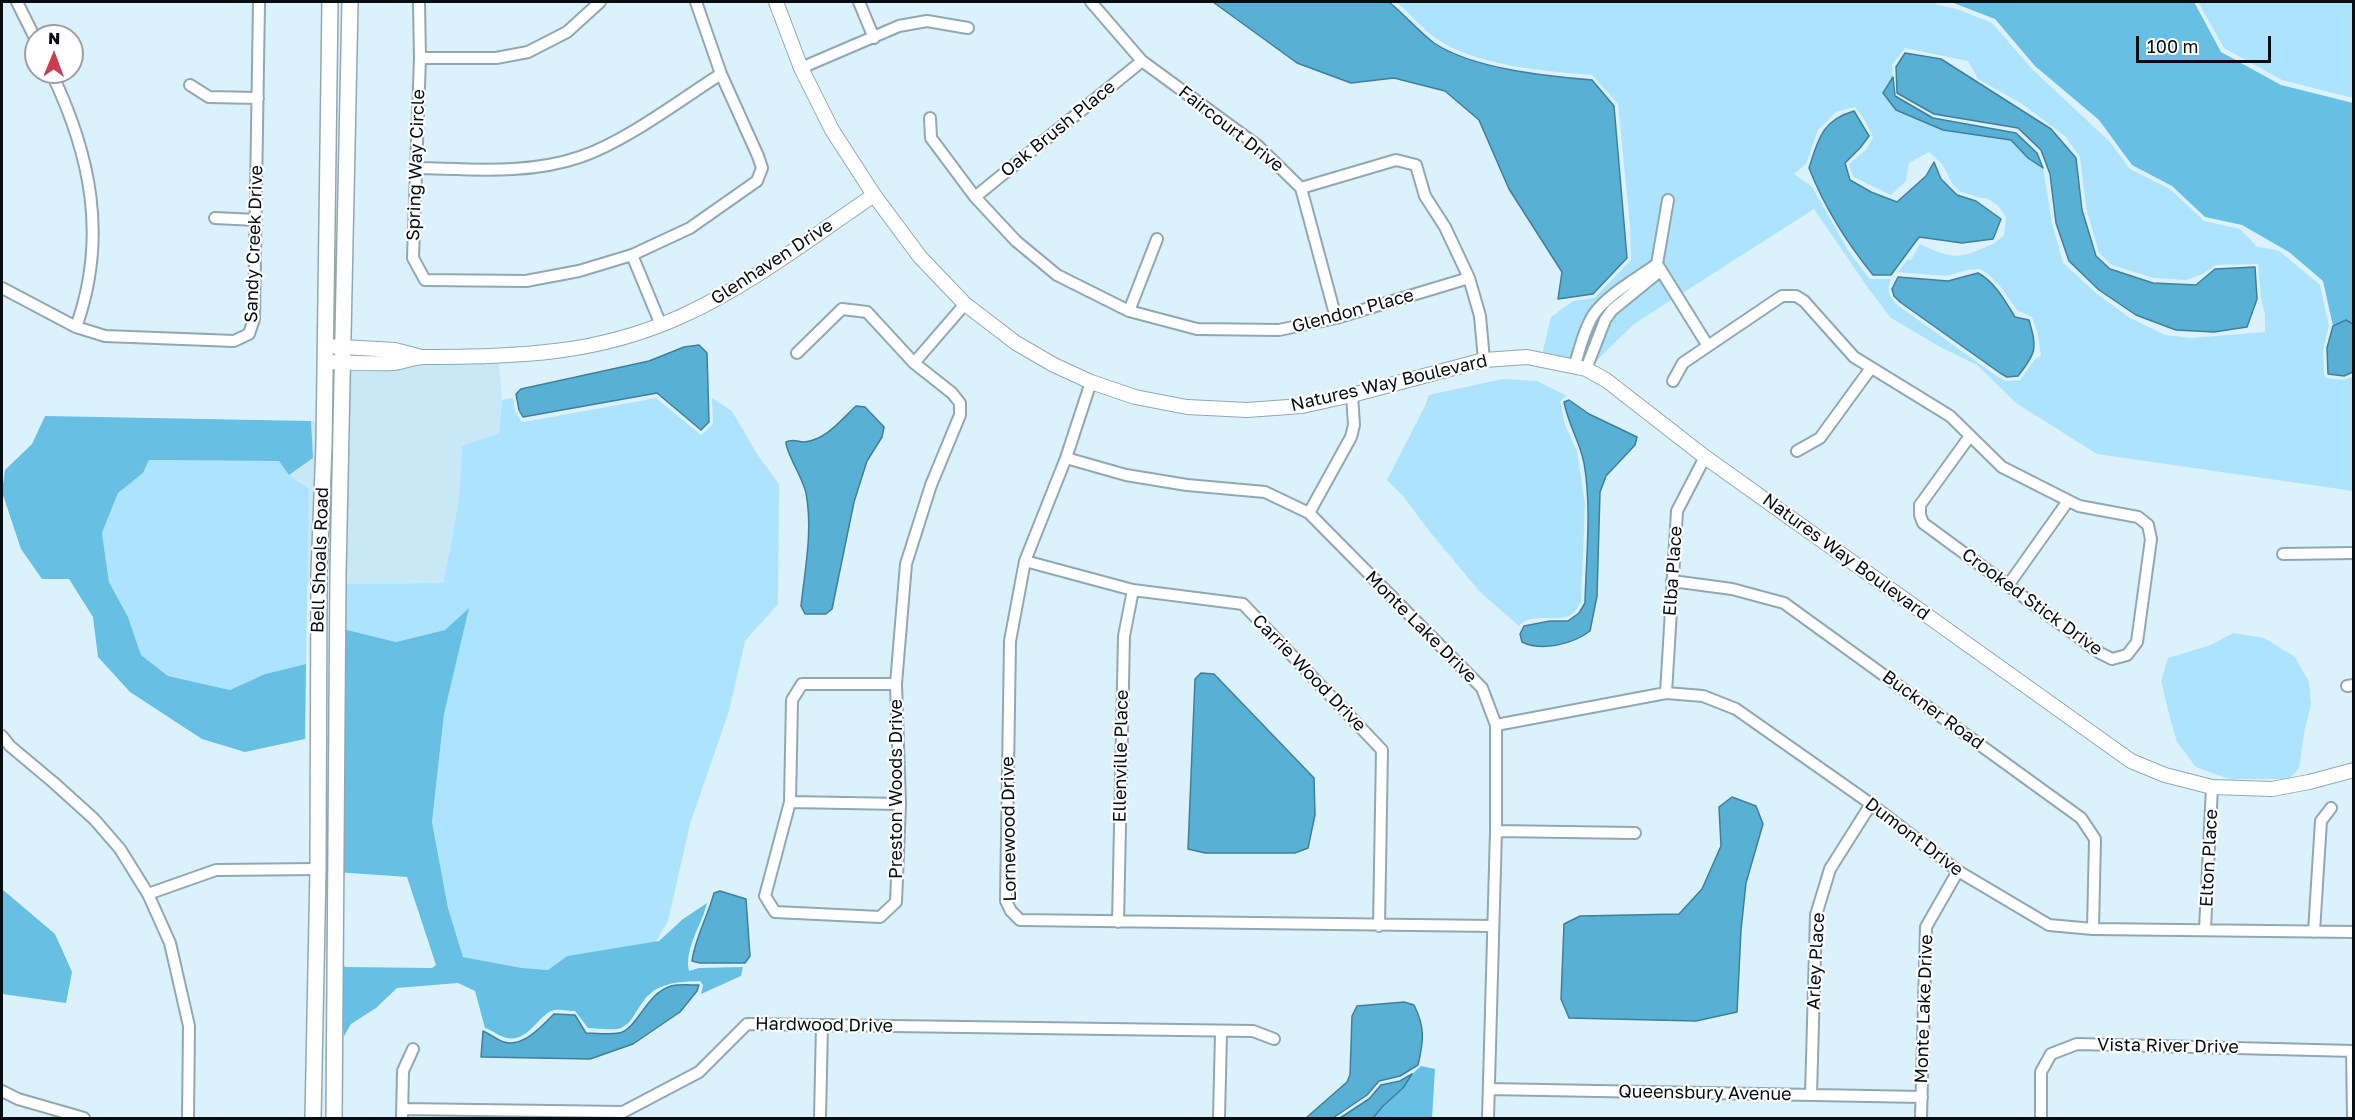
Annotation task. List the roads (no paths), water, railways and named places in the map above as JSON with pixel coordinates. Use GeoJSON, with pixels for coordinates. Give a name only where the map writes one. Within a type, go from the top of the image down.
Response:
{"type":"FeatureCollection","features":[{"type":"Feature","properties":{"kind":"main road","name":"Bell Shoals Road"},"geometry":{"type":"LineString","coordinates":[[313,1119],[318,869],[319,573],[324,445],[330,2]]}},
{"type":"Feature","properties":{"kind":"main road","name":"Bell Shoals Road"},"geometry":{"type":"LineString","coordinates":[[334,1119],[338,585],[350,2]]}},
{"type":"Feature","properties":{"kind":"street"},"geometry":{"type":"LineString","coordinates":[[17,2],[28,24]]}},
{"type":"Feature","properties":{"kind":"street","name":"Sandy Creek Drive"},"geometry":{"type":"LineString","coordinates":[[2,288],[76,327],[95,334],[115,337],[234,341],[249,334],[255,319],[259,2]]}},
{"type":"Feature","properties":{"kind":"street","name":"Spring Way Circle"},"geometry":{"type":"LineString","coordinates":[[419,2],[420,58],[413,258],[425,280],[526,281],[579,271],[632,255],[690,228],[757,181],[762,168],[722,74],[696,2]]}},
{"type":"Feature","properties":{"kind":"street"},"geometry":{"type":"LineString","coordinates":[[420,58],[496,58],[528,52],[567,32],[600,2]]}},
{"type":"Feature","properties":{"kind":"street","name":"Natures Way Boulevard"},"geometry":{"type":"LineString","coordinates":[[776,2],[801,68],[832,130],[874,195],[920,257],[965,304],[1016,343],[1054,365],[1091,382],[1135,397],[1187,407],[1247,410],[1302,406],[1484,360],[1527,357],[1580,368],[1606,380],[1705,457],[2131,761],[2165,775],[2212,787],[2272,789],[2354,770]]}},
{"type":"Feature","properties":{"kind":"street"},"geometry":{"type":"LineString","coordinates":[[859,2],[874,38]]}},
{"type":"Feature","properties":{"kind":"street","name":"Faircourt Drive"},"geometry":{"type":"LineString","coordinates":[[1091,2],[1142,61],[1258,146],[1301,188]]}},
{"type":"Feature","properties":{"kind":"street"},"geometry":{"type":"LineString","coordinates":[[801,68],[899,26],[927,21],[968,27]]}},
{"type":"Feature","properties":{"kind":"street","name":"Oak Brush Place"},"geometry":{"type":"LineString","coordinates":[[975,197],[1142,61]]}},
{"type":"Feature","properties":{"kind":"street"},"geometry":{"type":"LineString","coordinates":[[416,168],[514,170],[580,157],[620,139],[722,74]]}},
{"type":"Feature","properties":{"kind":"street"},"geometry":{"type":"LineString","coordinates":[[57,84],[79,137],[92,210],[89,276],[84,304],[76,327]]}},
{"type":"Feature","properties":{"kind":"street"},"geometry":{"type":"LineString","coordinates":[[190,85],[209,97],[258,98]]}},
{"type":"Feature","properties":{"kind":"street","name":"Glendon Place"},"geometry":{"type":"LineString","coordinates":[[930,118],[931,138],[975,197],[1016,241],[1057,275],[1129,311],[1197,329],[1280,330],[1336,318],[1469,278]]}},
{"type":"Feature","properties":{"kind":"street"},"geometry":{"type":"LineString","coordinates":[[1336,318],[1301,188],[1396,160],[1416,165],[1425,196],[1445,227],[1469,278],[1480,316],[1484,360]]}},
{"type":"Feature","properties":{"kind":"street","name":"Glenhaven Drive"},"geometry":{"type":"LineString","coordinates":[[325,354],[394,363],[420,357],[508,356],[565,351],[620,338],[661,325],[733,290],[874,195]]}},
{"type":"Feature","properties":{"kind":"street"},"geometry":{"type":"LineString","coordinates":[[1668,200],[1659,267],[1708,346]]}},
{"type":"Feature","properties":{"kind":"street"},"geometry":{"type":"LineString","coordinates":[[215,218],[256,220]]}},
{"type":"Feature","properties":{"kind":"street"},"geometry":{"type":"LineString","coordinates":[[1129,311],[1157,239]]}},
{"type":"Feature","properties":{"kind":"street"},"geometry":{"type":"LineString","coordinates":[[632,255],[661,325]]}},
{"type":"Feature","properties":{"kind":"street"},"geometry":{"type":"LineString","coordinates":[[1580,368],[1584,337],[1594,313],[1602,304],[1659,267]]}},
{"type":"Feature","properties":{"kind":"street"},"geometry":{"type":"LineString","coordinates":[[1580,368],[1597,341],[1612,310],[1659,267]]}},
{"type":"Feature","properties":{"kind":"street","name":"Crooked Stick Drive"},"geometry":{"type":"LineString","coordinates":[[1673,381],[1683,363],[1782,296],[1791,295],[1804,301],[1854,357],[1950,416],[2002,467],[2087,509],[2138,517],[2148,525],[2151,539],[2137,642],[2133,650],[2124,657],[2116,659],[2108,657],[1927,527],[1920,515],[1920,505],[1970,436]]}},
{"type":"Feature","properties":{"kind":"street"},"geometry":{"type":"LineString","coordinates":[[914,363],[965,304]]}},
{"type":"Feature","properties":{"kind":"street","name":"Preston Woods Drive"},"geometry":{"type":"LineString","coordinates":[[797,353],[842,309],[867,312],[914,363],[952,393],[960,403],[960,415],[931,485],[906,564],[896,684],[900,804],[896,902],[880,917],[775,912],[765,896],[790,802],[792,700],[802,684],[896,684]]}},
{"type":"Feature","properties":{"kind":"street"},"geometry":{"type":"LineString","coordinates":[[1584,337],[1597,341]]}},
{"type":"Feature","properties":{"kind":"street"},"geometry":{"type":"LineString","coordinates":[[1797,451],[1820,438],[1871,368]]}},
{"type":"Feature","properties":{"kind":"street","name":"Lornewood Drive"},"geometry":{"type":"LineString","coordinates":[[1091,382],[1066,458],[1025,561],[1010,641],[1006,901],[1011,911],[1020,920],[1493,926]]}},
{"type":"Feature","properties":{"kind":"street"},"geometry":{"type":"LineString","coordinates":[[1309,513],[1351,437],[1354,425],[1352,395]]}},
{"type":"Feature","properties":{"kind":"street","name":"Elba Place"},"geometry":{"type":"LineString","coordinates":[[1666,693],[1677,511],[1705,457]]}},
{"type":"Feature","properties":{"kind":"street","name":"Monte Lake Drive"},"geometry":{"type":"LineString","coordinates":[[1066,458],[1126,475],[1187,485],[1265,492],[1309,513],[1482,688],[1496,725],[1496,831],[1488,1119]]}},
{"type":"Feature","properties":{"kind":"street"},"geometry":{"type":"LineString","coordinates":[[2009,584],[2068,501]]}},
{"type":"Feature","properties":{"kind":"street"},"geometry":{"type":"LineString","coordinates":[[2283,554],[2354,553]]}},
{"type":"Feature","properties":{"kind":"street","name":"Carrie Wood Drive"},"geometry":{"type":"LineString","coordinates":[[1025,561],[1133,590],[1243,604],[1382,750],[1379,926]]}},
{"type":"Feature","properties":{"kind":"street","name":"Buckner Road"},"geometry":{"type":"LineString","coordinates":[[1672,581],[1732,589],[1784,603],[2081,818],[2095,839],[2093,928]]}},
{"type":"Feature","properties":{"kind":"street","name":"Ellenville Place"},"geometry":{"type":"LineString","coordinates":[[1118,922],[1124,636],[1133,590]]}},
{"type":"Feature","properties":{"kind":"street","name":"Dumont Drive"},"geometry":{"type":"LineString","coordinates":[[1496,725],[1666,693],[1703,696],[1736,709],[1870,804],[1958,871],[2049,925],[2093,928],[2354,932]]}},
{"type":"Feature","properties":{"kind":"street"},"geometry":{"type":"LineString","coordinates":[[2,736],[10,746],[94,819],[120,849],[148,894],[170,943],[189,1026],[188,1119]]}},
{"type":"Feature","properties":{"kind":"street","name":"Elton Place"},"geometry":{"type":"LineString","coordinates":[[2205,929],[2212,787]]}},
{"type":"Feature","properties":{"kind":"street"},"geometry":{"type":"LineString","coordinates":[[790,802],[900,804]]}},
{"type":"Feature","properties":{"kind":"street","name":"Arley Place"},"geometry":{"type":"LineString","coordinates":[[1810,1095],[1816,915],[1830,868],[1870,804]]}},
{"type":"Feature","properties":{"kind":"street"},"geometry":{"type":"LineString","coordinates":[[2314,932],[2321,820],[2331,808]]}},
{"type":"Feature","properties":{"kind":"street"},"geometry":{"type":"LineString","coordinates":[[1496,831],[1635,833]]}},
{"type":"Feature","properties":{"kind":"street"},"geometry":{"type":"LineString","coordinates":[[148,894],[216,870],[318,869]]}},
{"type":"Feature","properties":{"kind":"street","name":"Monte Lake Drive"},"geometry":{"type":"LineString","coordinates":[[1921,1119],[1926,927],[1958,871]]}},
{"type":"Feature","properties":{"kind":"street","name":"Hardwood Drive"},"geometry":{"type":"LineString","coordinates":[[403,1114],[623,1112],[699,1072],[747,1024],[1252,1031],[1274,1039]]}},
{"type":"Feature","properties":{"kind":"street"},"geometry":{"type":"LineString","coordinates":[[820,1119],[822,1024]]}},
{"type":"Feature","properties":{"kind":"street"},"geometry":{"type":"LineString","coordinates":[[1220,1119],[1221,1032]]}},
{"type":"Feature","properties":{"kind":"street","name":"Vista River Drive"},"geometry":{"type":"LineString","coordinates":[[2041,1119],[2042,1072],[2051,1054],[2077,1044],[2353,1051]]}},
{"type":"Feature","properties":{"kind":"street"},"geometry":{"type":"LineString","coordinates":[[403,1114],[403,1071],[413,1049]]}},
{"type":"Feature","properties":{"kind":"street"},"geometry":{"type":"LineString","coordinates":[[2353,1051],[2353,1119]]}},
{"type":"Feature","properties":{"kind":"street","name":"Queensbury Avenue"},"geometry":{"type":"LineString","coordinates":[[1489,1089],[1922,1097]]}},
{"type":"Feature","properties":{"kind":"street"},"geometry":{"type":"LineString","coordinates":[[2,1091],[18,1099],[84,1119]]}}]}
